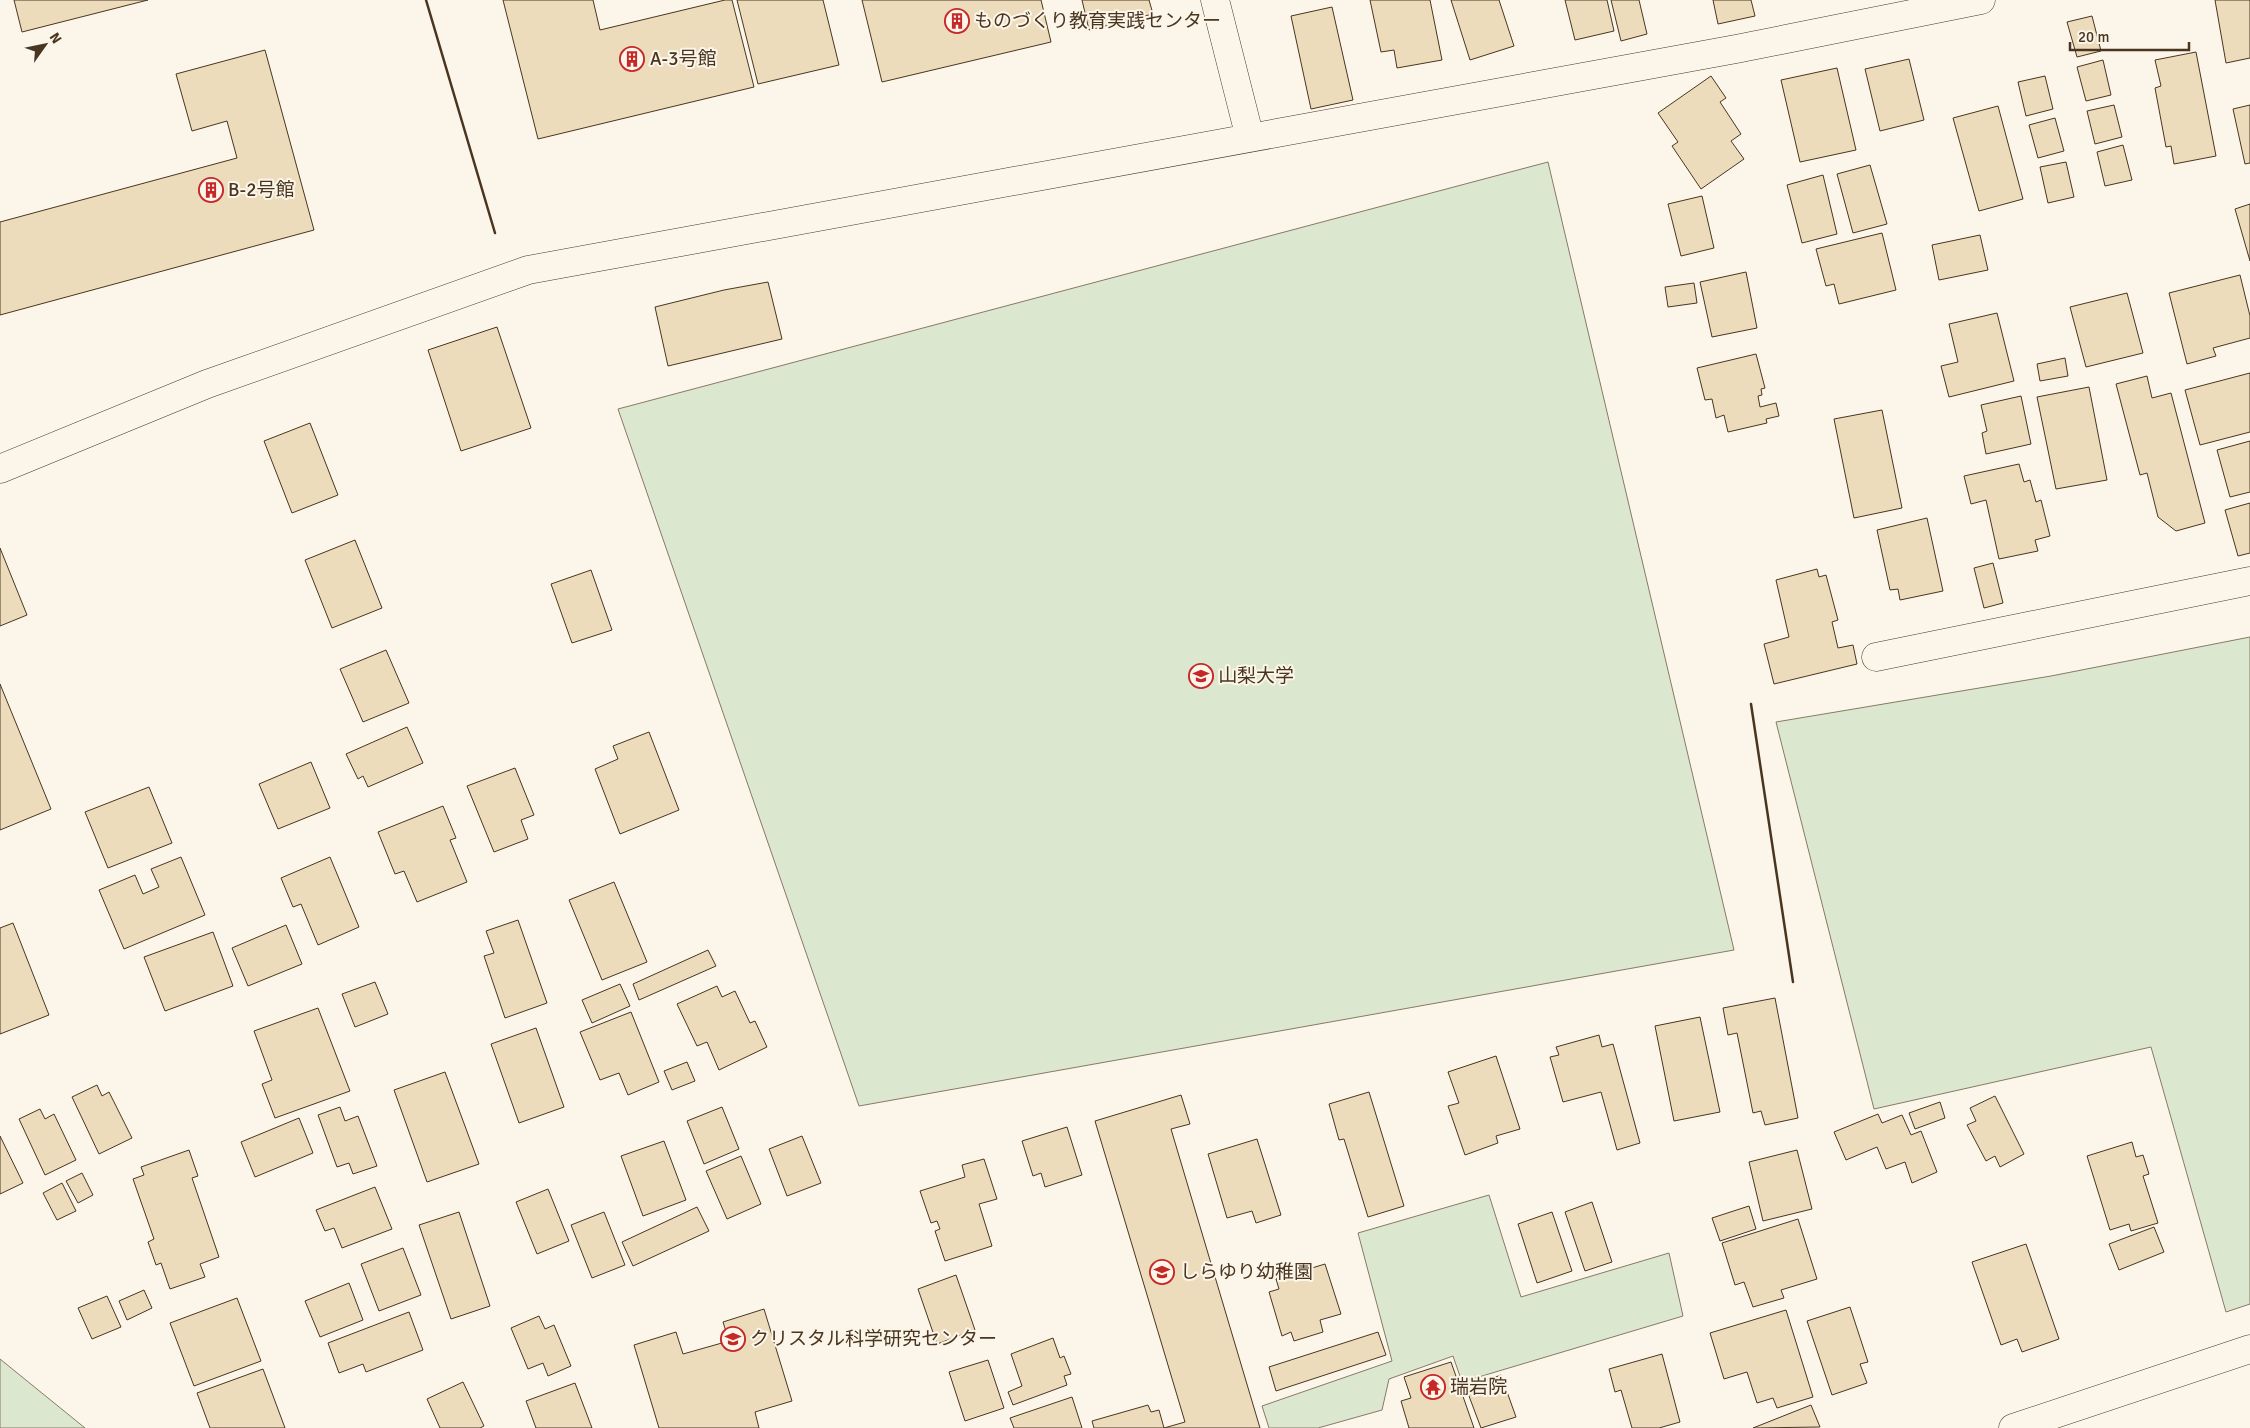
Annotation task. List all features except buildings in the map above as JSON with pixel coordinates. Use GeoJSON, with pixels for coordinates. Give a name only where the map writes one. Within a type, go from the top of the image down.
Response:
{"type":"FeatureCollection","features":[{"type":"Feature","properties":{"kind":"street"},"geometry":{"type":"LineString","coordinates":[[1215,0],[1250,138]]}},
{"type":"Feature","properties":{"kind":"street"},"geometry":{"type":"LineString","coordinates":[[0,469],[207,384],[528,270],[1726,51],[1981,0]]}},
{"type":"Feature","properties":{"kind":"street"},"geometry":{"type":"LineString","coordinates":[[1876,657],[2250,581]]}},
{"type":"Feature","properties":{"kind":"street"},"geometry":{"type":"LineString","coordinates":[[2013,1428],[2250,1349]]}},
{"type":"Feature","properties":{"kind":"green space"},"geometry":{"type":"Polygon","coordinates":[[[1548,162],[1734,950],[859,1106],[618,409],[1548,162]]]}},
{"type":"Feature","properties":{"kind":"green space"},"geometry":{"type":"Polygon","coordinates":[[[2250,637],[2250,1304],[2226,1312],[2151,1047],[1874,1109],[1776,722],[2051,676],[2250,637]]]}},
{"type":"Feature","properties":{"kind":"green space"},"geometry":{"type":"Polygon","coordinates":[[[1489,1195],[1521,1297],[1669,1253],[1683,1316],[1462,1382],[1453,1356],[1389,1379],[1382,1410],[1318,1428],[1269,1428],[1262,1406],[1392,1361],[1358,1233],[1489,1195]]]}},
{"type":"Feature","properties":{"kind":"green space"},"geometry":{"type":"Polygon","coordinates":[[[0,1359],[85,1428],[0,1428],[0,1359]]]}},
{"type":"Feature","properties":{"kind":"wall"},"geometry":{"type":"LineString","coordinates":[[426,0],[495,233]]}},
{"type":"Feature","properties":{"kind":"wall"},"geometry":{"type":"LineString","coordinates":[[1751,704],[1793,982]]}},
{"type":"Feature","properties":{"kind":"place","name":"ものづくり教育実践センター"},"geometry":{"type":"Point","coordinates":[957,21]}},
{"type":"Feature","properties":{"kind":"place","name":"A-3号館"},"geometry":{"type":"Point","coordinates":[632,59]}},
{"type":"Feature","properties":{"kind":"place","name":"B-2号館"},"geometry":{"type":"Point","coordinates":[211,190]}},
{"type":"Feature","properties":{"kind":"place","name":"山梨大学"},"geometry":{"type":"Point","coordinates":[1201,676]}},
{"type":"Feature","properties":{"kind":"place","name":"しらゆり幼稚園"},"geometry":{"type":"Point","coordinates":[1162,1272]}},
{"type":"Feature","properties":{"kind":"place","name":"クリスタル科学研究センター"},"geometry":{"type":"Point","coordinates":[733,1339]}},
{"type":"Feature","properties":{"kind":"place","name":"瑞岩院"},"geometry":{"type":"Point","coordinates":[1433,1387]}}]}
